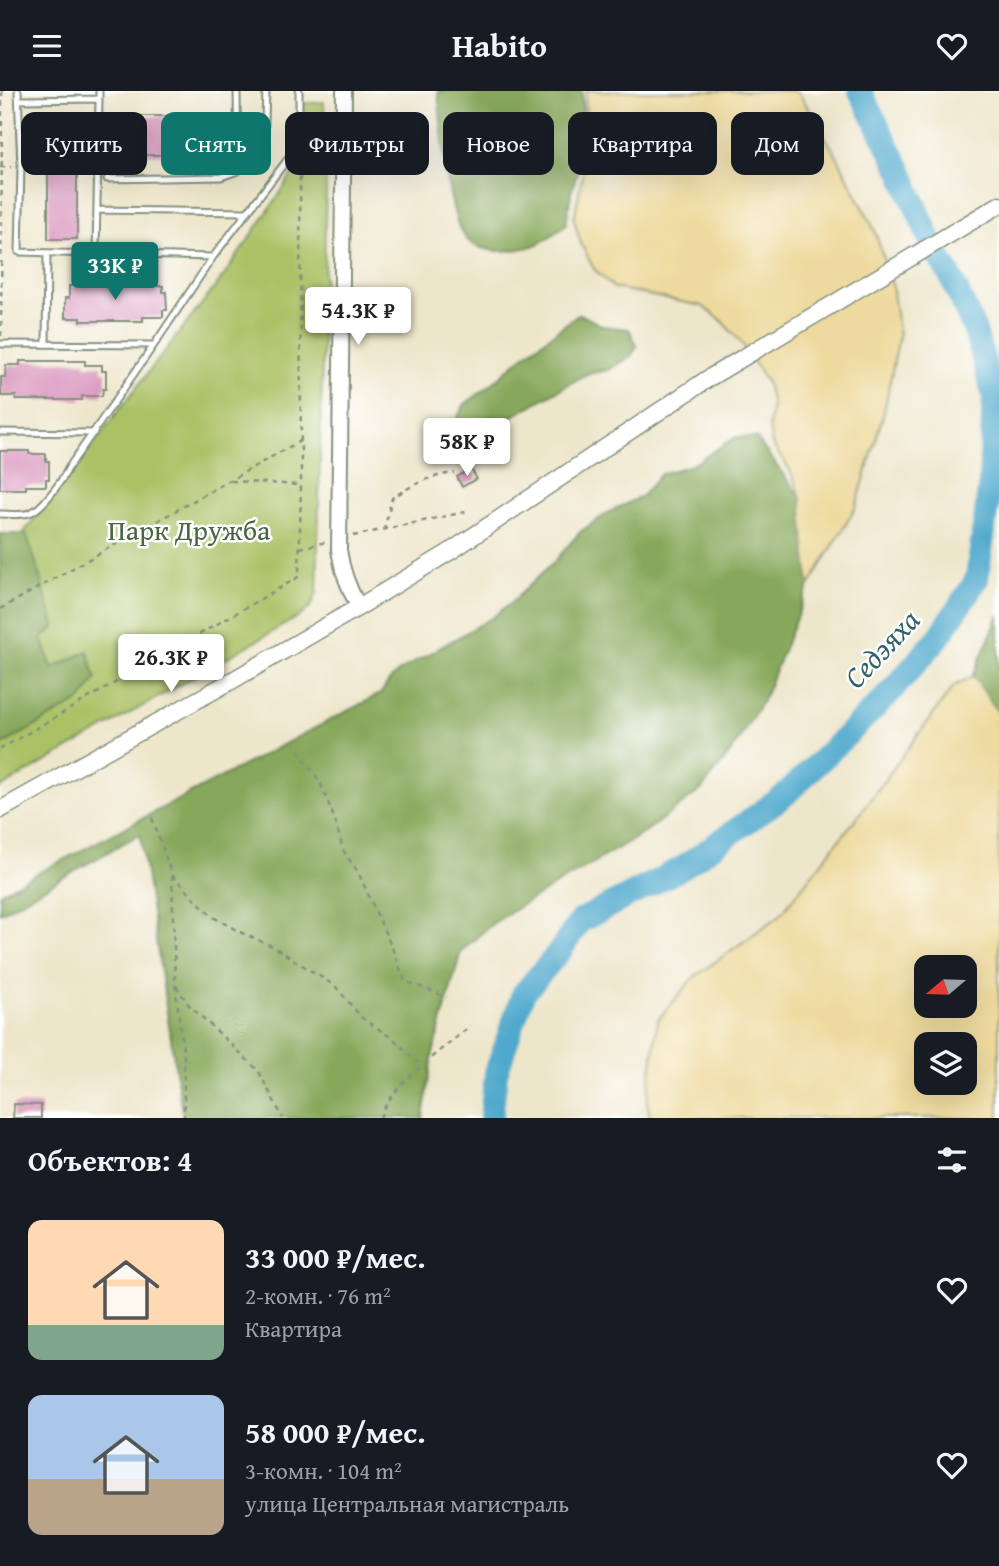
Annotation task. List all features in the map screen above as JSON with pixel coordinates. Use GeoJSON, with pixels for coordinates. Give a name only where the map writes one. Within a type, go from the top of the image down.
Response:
{"type":"FeatureCollection","features":[{"type":"Feature","properties":{"kind":"main road"},"geometry":{"type":"LineString","coordinates":[[0,810],[359,607],[451,551],[709,378],[995,207]]}},
{"type":"Feature","properties":{"kind":"street"},"geometry":{"type":"LineString","coordinates":[[344,91],[339,540],[342,570],[359,607]]}},
{"type":"Feature","properties":{"kind":"lane"},"geometry":{"type":"LineString","coordinates":[[18,91],[21,167],[19,252],[213,257]]}},
{"type":"Feature","properties":{"kind":"lane"},"geometry":{"type":"LineString","coordinates":[[96,254],[99,91]]}},
{"type":"Feature","properties":{"kind":"lane"},"geometry":{"type":"LineString","coordinates":[[237,91],[237,112]]}},
{"type":"Feature","properties":{"kind":"lane"},"geometry":{"type":"LineString","coordinates":[[265,112],[266,91]]}},
{"type":"Feature","properties":{"kind":"lane"},"geometry":{"type":"LineString","coordinates":[[0,514],[32,512],[65,475],[213,257],[297,147],[299,91]]}},
{"type":"Feature","properties":{"kind":"lane"},"geometry":{"type":"LineString","coordinates":[[19,100],[99,99]]}},
{"type":"Feature","properties":{"kind":"lane"},"geometry":{"type":"LineString","coordinates":[[107,179],[227,175]]}},
{"type":"Feature","properties":{"kind":"lane"},"geometry":{"type":"LineString","coordinates":[[97,210],[248,212]]}},
{"type":"Feature","properties":{"kind":"lane"},"geometry":{"type":"LineString","coordinates":[[46,344],[47,253]]}},
{"type":"Feature","properties":{"kind":"lane"},"geometry":{"type":"LineString","coordinates":[[0,344],[154,345]]}},
{"type":"Feature","properties":{"kind":"lane"},"geometry":{"type":"LineString","coordinates":[[0,432],[94,433]]}},
{"type":"Feature","properties":{"kind":"path"},"geometry":{"type":"LineString","coordinates":[[0,344],[2,91]]}},
{"type":"Feature","properties":{"kind":"path"},"geometry":{"type":"LineString","coordinates":[[0,750],[297,578],[301,485],[300,175]]}},
{"type":"Feature","properties":{"kind":"path"},"geometry":{"type":"LineString","coordinates":[[0,609],[300,441]]}},
{"type":"Feature","properties":{"kind":"path"},"geometry":{"type":"LineString","coordinates":[[384,530],[392,498],[430,477],[455,473]]}},
{"type":"Feature","properties":{"kind":"path"},"geometry":{"type":"LineString","coordinates":[[229,480],[301,485]]}},
{"type":"Feature","properties":{"kind":"path"},"geometry":{"type":"LineString","coordinates":[[300,548],[470,511]]}},
{"type":"Feature","properties":{"kind":"path"},"geometry":{"type":"LineString","coordinates":[[293,742],[320,782],[343,850],[358,871],[405,981],[447,997]]}},
{"type":"Feature","properties":{"kind":"path"},"geometry":{"type":"LineString","coordinates":[[152,818],[172,875],[175,983],[184,1058],[184,1118]]}},
{"type":"Feature","properties":{"kind":"path"},"geometry":{"type":"LineString","coordinates":[[172,875],[213,918],[274,947],[335,986],[362,1018],[395,1040],[422,1066]]}},
{"type":"Feature","properties":{"kind":"path"},"geometry":{"type":"LineString","coordinates":[[175,983],[189,1005],[258,1070],[284,1118]]}},
{"type":"Feature","properties":{"kind":"path"},"geometry":{"type":"LineString","coordinates":[[380,1118],[382,1110],[402,1083],[470,1026]]}},
{"type":"Feature","properties":{"kind":"green space"},"geometry":{"type":"Polygon","coordinates":[[[438,91],[582,91],[583,112],[568,112],[568,175],[576,175],[566,224],[538,244],[524,249],[499,251],[473,244],[459,226],[447,175],[554,175],[554,112],[443,112],[443,145],[438,91]]]}},
{"type":"Feature","properties":{"kind":"green space","name":"Парк Дружба"},"geometry":{"type":"Polygon","coordinates":[[[324,102],[324,112],[302,112],[302,104],[324,102]]]}},
{"type":"Feature","properties":{"kind":"green space","name":"Парк Дружба"},"geometry":{"type":"Polygon","coordinates":[[[292,175],[326,175],[317,592],[312,605],[303,614],[0,788],[0,536],[21,536],[225,274],[292,175]]]}},
{"type":"Feature","properties":{"kind":"green space"},"geometry":{"type":"Polygon","coordinates":[[[579,314],[603,326],[629,329],[637,346],[631,356],[608,370],[587,374],[514,415],[460,438],[448,434],[465,404],[579,314]]]}},
{"type":"Feature","properties":{"kind":"green space"},"geometry":{"type":"Polygon","coordinates":[[[736,437],[756,438],[801,498],[809,586],[764,698],[731,752],[701,790],[642,834],[492,924],[461,951],[433,1053],[423,1118],[183,1118],[140,834],[0,913],[0,893],[380,694],[401,670],[493,617],[514,600],[555,561],[580,532],[609,512],[642,496],[661,474],[692,465],[736,437]]]}},
{"type":"Feature","properties":{"kind":"green space"},"geometry":{"type":"Polygon","coordinates":[[[0,534],[26,534],[55,627],[42,638],[52,668],[88,651],[96,679],[81,700],[0,746],[0,534]]]}},
{"type":"Feature","properties":{"kind":"green space"},"geometry":{"type":"Polygon","coordinates":[[[999,615],[999,714],[973,676],[999,615]]]}},
{"type":"Feature","properties":{"kind":"sand"},"geometry":{"type":"Polygon","coordinates":[[[586,91],[796,91],[810,112],[731,112],[731,175],[824,175],[824,135],[875,231],[892,285],[899,336],[884,412],[856,507],[809,586],[801,498],[790,470],[772,444],[769,426],[772,405],[767,383],[741,342],[720,319],[702,306],[614,288],[594,269],[581,244],[574,219],[582,175],[717,175],[717,112],[586,112],[586,91]]]}},
{"type":"Feature","properties":{"kind":"sand"},"geometry":{"type":"Polygon","coordinates":[[[973,676],[999,714],[999,1118],[650,1118],[647,1102],[658,1020],[693,978],[779,916],[862,811],[954,686],[973,676]]]}},
{"type":"Feature","properties":{"kind":"building"},"geometry":{"type":"Polygon","coordinates":[[[147,116],[161,116],[161,155],[147,155],[147,116]]]}},
{"type":"Feature","properties":{"kind":"building"},"geometry":{"type":"Polygon","coordinates":[[[48,175],[77,175],[77,239],[48,239],[48,175]]]}},
{"type":"Feature","properties":{"kind":"building"},"geometry":{"type":"Polygon","coordinates":[[[84,282],[146,282],[146,286],[163,286],[167,310],[163,310],[163,317],[143,317],[143,321],[81,321],[81,318],[65,318],[65,298],[69,298],[69,286],[84,286],[84,282]]]}},
{"type":"Feature","properties":{"kind":"building"},"geometry":{"type":"Polygon","coordinates":[[[20,361],[85,361],[85,365],[102,365],[102,371],[106,371],[106,389],[103,389],[102,396],[82,396],[82,400],[16,400],[16,396],[1,396],[1,377],[5,377],[6,365],[20,365],[20,361]]]}},
{"type":"Feature","properties":{"kind":"building"},"geometry":{"type":"Polygon","coordinates":[[[0,451],[46,454],[46,461],[49,461],[49,479],[46,479],[46,486],[0,489],[0,451]]]}},
{"type":"Feature","properties":{"kind":"building"},"geometry":{"type":"Polygon","coordinates":[[[471,469],[477,479],[462,487],[457,477],[471,469]]]}},
{"type":"Feature","properties":{"kind":"building"},"geometry":{"type":"Polygon","coordinates":[[[14,1104],[41,1105],[41,1118],[13,1118],[14,1104]]]}},
{"type":"Feature","properties":{"kind":"waterway","name":"Седэяха"},"geometry":{"type":"LineString","coordinates":[[491,1118],[496,1073],[523,994],[560,951],[580,921],[682,868],[785,795],[884,699],[939,637],[977,579],[990,483],[994,396],[975,331],[950,275],[934,249],[901,171],[860,91]]}}]}
